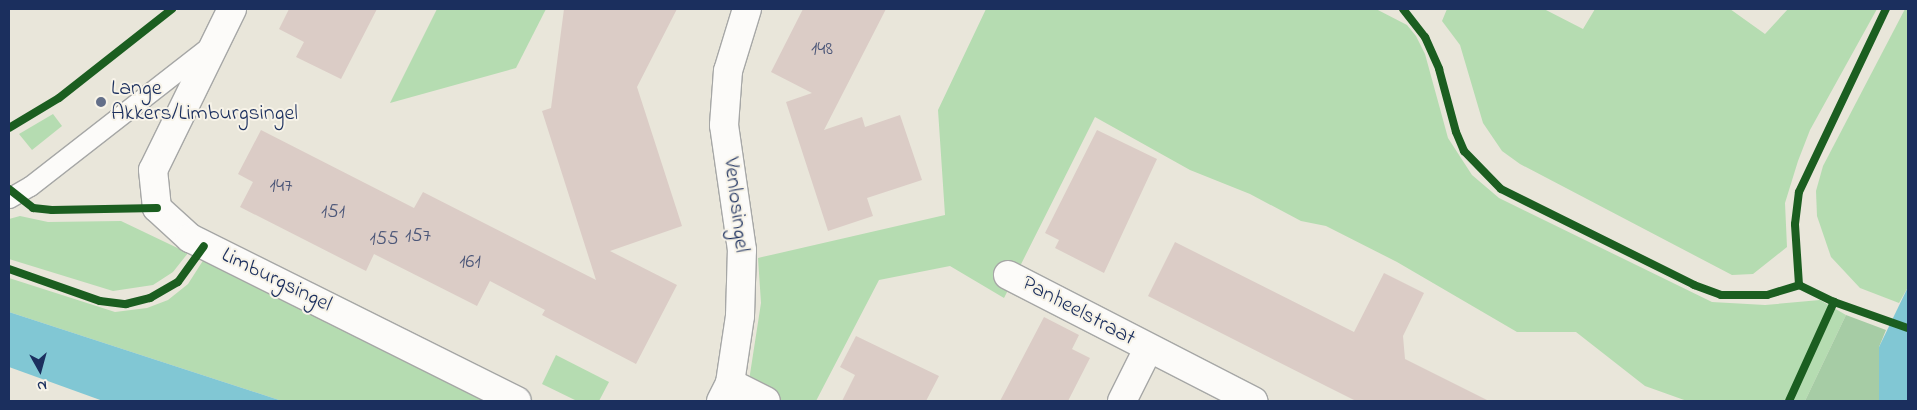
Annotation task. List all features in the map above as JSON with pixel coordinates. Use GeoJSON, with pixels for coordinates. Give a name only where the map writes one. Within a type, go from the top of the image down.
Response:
{"type":"FeatureCollection","features":[{"type":"Feature","properties":{"kind":"street","name":"Limburgsingel"},"geometry":{"type":"LineString","coordinates":[[232,9],[153,170],[157,208],[190,238],[517,401]]}},
{"type":"Feature","properties":{"kind":"street","name":"Venlosingel"},"geometry":{"type":"LineString","coordinates":[[726,392],[740,316],[742,250],[724,125],[728,72],[747,9]]}},
{"type":"Feature","properties":{"kind":"street","name":"Panheelstraat"},"geometry":{"type":"LineString","coordinates":[[1008,275],[1148,349],[1253,401]]}},
{"type":"Feature","properties":{"kind":"street","name":"Panheelstraat"},"geometry":{"type":"LineString","coordinates":[[1122,401],[1148,349]]}},
{"type":"Feature","properties":{"kind":"street"},"geometry":{"type":"LineString","coordinates":[[726,392],[766,401]]}},
{"type":"Feature","properties":{"kind":"lane"},"geometry":{"type":"LineString","coordinates":[[9,198],[30,186],[216,41]]}},
{"type":"Feature","properties":{"kind":"green space"},"geometry":{"type":"Polygon","coordinates":[[[437,9],[546,9],[516,68],[390,103],[437,9]]]}},
{"type":"Feature","properties":{"kind":"green space"},"geometry":{"type":"Polygon","coordinates":[[[986,9],[1376,9],[1407,25],[1416,36],[1425,54],[1448,138],[1472,175],[1499,198],[1712,302],[1765,305],[1820,300],[1846,315],[1805,401],[1687,401],[1645,386],[1576,332],[1517,332],[1397,262],[1326,226],[1301,221],[1250,194],[1190,170],[1095,117],[1004,298],[950,266],[879,280],[816,401],[777,401],[748,387],[761,303],[758,258],[945,215],[938,110],[986,9]]]}},
{"type":"Feature","properties":{"kind":"green space"},"geometry":{"type":"Polygon","coordinates":[[[1447,9],[1544,9],[1583,29],[1595,9],[1730,9],[1765,34],[1788,9],[1877,9],[1810,130],[1798,161],[1785,203],[1787,247],[1753,274],[1732,275],[1520,164],[1502,151],[1483,123],[1460,45],[1442,21],[1447,9]]]}},
{"type":"Feature","properties":{"kind":"green space"},"geometry":{"type":"Polygon","coordinates":[[[1905,9],[1908,9],[1908,287],[1899,303],[1860,288],[1831,257],[1817,216],[1816,191],[1823,166],[1905,9]]]}},
{"type":"Feature","properties":{"kind":"green space"},"geometry":{"type":"Polygon","coordinates":[[[53,114],[62,126],[32,150],[19,134],[53,114]]]}},
{"type":"Feature","properties":{"kind":"green space"},"geometry":{"type":"Polygon","coordinates":[[[20,216],[48,222],[121,221],[188,253],[173,272],[153,285],[113,291],[9,259],[9,219],[20,216]]]}},
{"type":"Feature","properties":{"kind":"green space"},"geometry":{"type":"Polygon","coordinates":[[[204,259],[231,270],[485,401],[282,401],[9,312],[9,278],[115,312],[147,308],[168,300],[188,284],[204,259]]]}},
{"type":"Feature","properties":{"kind":"green space"},"geometry":{"type":"Polygon","coordinates":[[[1846,315],[1886,330],[1879,347],[1879,401],[1805,401],[1846,315]]]}},
{"type":"Feature","properties":{"kind":"green space"},"geometry":{"type":"Polygon","coordinates":[[[556,355],[609,382],[599,401],[577,401],[542,384],[556,355]]]}},
{"type":"Feature","properties":{"kind":"water"},"geometry":{"type":"Polygon","coordinates":[[[1908,287],[1908,401],[1879,401],[1879,347],[1908,287]]]}},
{"type":"Feature","properties":{"kind":"water"},"geometry":{"type":"Polygon","coordinates":[[[9,312],[282,401],[103,401],[9,367],[9,312]]]}},
{"type":"Feature","properties":{"kind":"building"},"geometry":{"type":"Polygon","coordinates":[[[289,9],[377,9],[341,79],[296,57],[304,42],[279,29],[289,9]]]}},
{"type":"Feature","properties":{"kind":"building"},"geometry":{"type":"Polygon","coordinates":[[[564,9],[677,9],[637,87],[682,226],[610,251],[677,285],[636,364],[542,315],[545,310],[490,281],[477,306],[374,254],[366,271],[240,207],[253,182],[238,174],[261,130],[414,208],[423,192],[596,280],[542,111],[551,108],[564,9]]]}},
{"type":"Feature","properties":{"kind":"building"},"geometry":{"type":"Polygon","coordinates":[[[803,9],[886,9],[824,130],[862,117],[865,127],[900,115],[922,180],[867,198],[873,216],[828,231],[786,102],[812,93],[771,72],[803,9]]]}},
{"type":"Feature","properties":{"kind":"building"},"geometry":{"type":"Polygon","coordinates":[[[1097,130],[1157,159],[1104,273],[1055,248],[1059,240],[1045,233],[1097,130]]]}},
{"type":"Feature","properties":{"kind":"building"},"geometry":{"type":"Polygon","coordinates":[[[1175,242],[1354,332],[1384,273],[1424,293],[1403,336],[1405,359],[1489,401],[1356,401],[1148,296],[1175,242]]]}},
{"type":"Feature","properties":{"kind":"building"},"geometry":{"type":"Polygon","coordinates":[[[1044,317],[1079,335],[1072,349],[1090,358],[1068,401],[1000,401],[1044,317]]]}},
{"type":"Feature","properties":{"kind":"building"},"geometry":{"type":"Polygon","coordinates":[[[856,336],[939,376],[926,401],[842,401],[855,375],[840,367],[856,336]]]}},
{"type":"Feature","properties":{"kind":"cycle path"},"geometry":{"type":"LineString","coordinates":[[9,128],[59,98],[172,9]]}},
{"type":"Feature","properties":{"kind":"cycle path"},"geometry":{"type":"LineString","coordinates":[[1403,9],[1425,37],[1439,69],[1456,132],[1464,151],[1501,189],[1694,285],[1721,295],[1767,295],[1799,285],[1834,302],[1908,328]]}},
{"type":"Feature","properties":{"kind":"cycle path"},"geometry":{"type":"LineString","coordinates":[[1799,285],[1795,224],[1799,192],[1886,9]]}},
{"type":"Feature","properties":{"kind":"cycle path"},"geometry":{"type":"LineString","coordinates":[[9,189],[33,208],[52,210],[157,208]]}},
{"type":"Feature","properties":{"kind":"cycle path"},"geometry":{"type":"LineString","coordinates":[[9,269],[100,301],[126,304],[150,298],[178,282],[204,246]]}},
{"type":"Feature","properties":{"kind":"cycle path"},"geometry":{"type":"LineString","coordinates":[[1789,401],[1834,302]]}},
{"type":"Feature","properties":{"kind":"place","name":"Lange Akkers/Limburgsingel"},"geometry":{"type":"Point","coordinates":[101,102]}}]}
